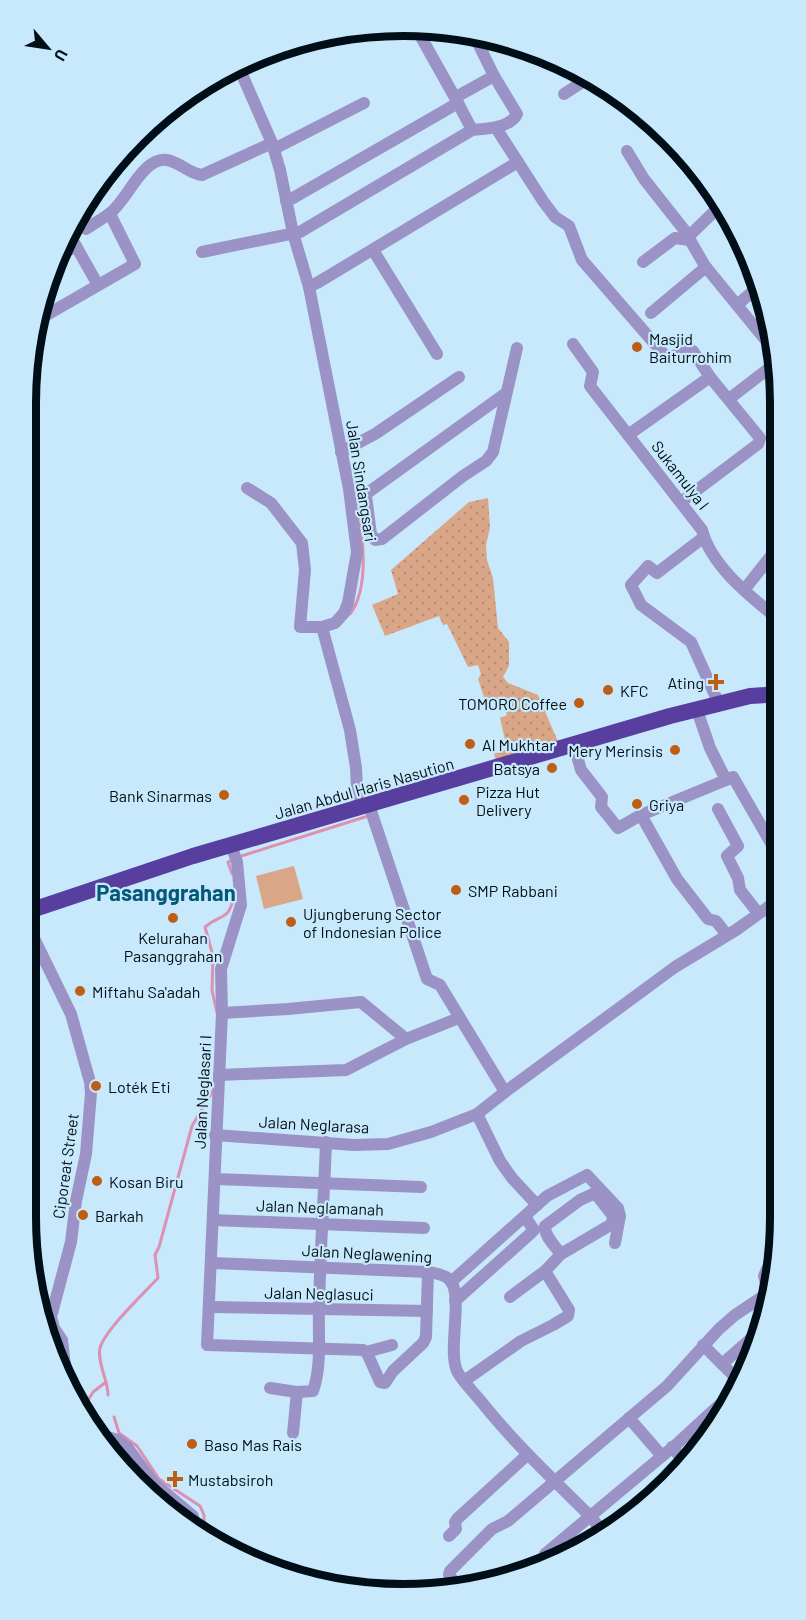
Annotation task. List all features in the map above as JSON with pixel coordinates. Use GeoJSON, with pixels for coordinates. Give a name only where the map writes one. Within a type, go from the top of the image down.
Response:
{"type":"FeatureCollection","features":[{"type":"Feature","properties":{"kind":"highway","name":"Jalan Abdul Haris Nasution"},"geometry":{"type":"LineString","coordinates":[[750,696],[770,685]]}},
{"type":"Feature","properties":{"kind":"highway","name":"Jalan Abdul Haris Nasution"},"geometry":{"type":"LineString","coordinates":[[36,910],[82,899],[234,854],[364,807],[574,745],[696,710],[750,696],[770,694]]}},
{"type":"Feature","properties":{"kind":"street"},"geometry":{"type":"LineString","coordinates":[[421,37],[472,130]]}},
{"type":"Feature","properties":{"kind":"street"},"geometry":{"type":"LineString","coordinates":[[202,252],[300,232],[472,130],[496,128],[515,118],[517,114],[494,76],[478,44]]}},
{"type":"Feature","properties":{"kind":"street","name":"Jalan Sindangsari"},"geometry":{"type":"LineString","coordinates":[[242,74],[273,146],[293,233],[312,286],[357,499],[357,552],[348,603],[344,613],[336,622],[322,627]]}},
{"type":"Feature","properties":{"kind":"street"},"geometry":{"type":"LineString","coordinates":[[286,201],[494,76]]}},
{"type":"Feature","properties":{"kind":"street"},"geometry":{"type":"LineString","coordinates":[[564,94],[582,82]]}},
{"type":"Feature","properties":{"kind":"street"},"geometry":{"type":"LineString","coordinates":[[86,229],[110,214],[126,196],[140,173],[162,160],[169,160],[190,172],[202,175],[273,146],[364,103]]}},
{"type":"Feature","properties":{"kind":"street"},"geometry":{"type":"LineString","coordinates":[[496,128],[543,201],[559,219],[569,225],[582,260],[668,360],[690,348],[759,438],[759,441],[681,502]]}},
{"type":"Feature","properties":{"kind":"street"},"geometry":{"type":"LineString","coordinates":[[627,151],[644,179],[689,238],[706,267],[737,305],[763,332]]}},
{"type":"Feature","properties":{"kind":"street"},"geometry":{"type":"LineString","coordinates":[[312,286],[518,162]]}},
{"type":"Feature","properties":{"kind":"street"},"geometry":{"type":"LineString","coordinates":[[643,262],[675,238],[689,238],[715,211]]}},
{"type":"Feature","properties":{"kind":"street"},"geometry":{"type":"LineString","coordinates":[[47,314],[134,266],[135,261],[110,214]]}},
{"type":"Feature","properties":{"kind":"street"},"geometry":{"type":"LineString","coordinates":[[74,242],[98,285]]}},
{"type":"Feature","properties":{"kind":"street"},"geometry":{"type":"LineString","coordinates":[[70,249],[76,246]]}},
{"type":"Feature","properties":{"kind":"street"},"geometry":{"type":"LineString","coordinates":[[373,250],[437,354]]}},
{"type":"Feature","properties":{"kind":"street"},"geometry":{"type":"LineString","coordinates":[[651,314],[706,267]]}},
{"type":"Feature","properties":{"kind":"street"},"geometry":{"type":"LineString","coordinates":[[737,305],[753,291]]}},
{"type":"Feature","properties":{"kind":"street","name":"Sukamulya I"},"geometry":{"type":"LineString","coordinates":[[573,344],[593,372],[590,386],[702,530],[704,537],[731,578],[770,612]]}},
{"type":"Feature","properties":{"kind":"street"},"geometry":{"type":"LineString","coordinates":[[506,393],[357,499],[375,540],[382,539],[463,476],[486,461],[494,452],[517,348]]}},
{"type":"Feature","properties":{"kind":"street"},"geometry":{"type":"LineString","coordinates":[[729,399],[768,369]]}},
{"type":"Feature","properties":{"kind":"street"},"geometry":{"type":"LineString","coordinates":[[346,450],[375,434],[459,376]]}},
{"type":"Feature","properties":{"kind":"street"},"geometry":{"type":"LineString","coordinates":[[628,435],[710,377]]}},
{"type":"Feature","properties":{"kind":"street"},"geometry":{"type":"LineString","coordinates":[[487,406],[500,418]]}},
{"type":"Feature","properties":{"kind":"street"},"geometry":{"type":"LineString","coordinates":[[247,488],[271,504],[302,543],[305,570],[299,625],[302,628],[322,627],[350,730],[364,807],[427,979],[440,985],[505,1092]]}},
{"type":"Feature","properties":{"kind":"street"},"geometry":{"type":"LineString","coordinates":[[704,537],[657,573],[648,566],[631,585],[641,605],[692,642],[719,704]]}},
{"type":"Feature","properties":{"kind":"street"},"geometry":{"type":"LineString","coordinates":[[744,590],[770,557]]}},
{"type":"Feature","properties":{"kind":"street"},"geometry":{"type":"LineString","coordinates":[[696,710],[710,748],[726,780]]}},
{"type":"Feature","properties":{"kind":"street"},"geometry":{"type":"LineString","coordinates":[[574,745],[581,771],[602,797],[601,807],[618,828],[641,815],[733,777],[770,841]]}},
{"type":"Feature","properties":{"kind":"street"},"geometry":{"type":"LineString","coordinates":[[718,809],[738,846],[727,856],[738,878],[740,890],[758,913]]}},
{"type":"Feature","properties":{"kind":"street"},"geometry":{"type":"LineString","coordinates":[[641,815],[677,879],[708,920],[716,921],[727,935]]}},
{"type":"Feature","properties":{"kind":"street","name":"Jalan Neglasari I"},"geometry":{"type":"LineString","coordinates":[[234,854],[241,905],[221,969],[222,1012],[207,1345],[318,1349]]}},
{"type":"Feature","properties":{"kind":"street","name":"Jalan Neglarasa"},"geometry":{"type":"LineString","coordinates":[[215,1135],[354,1145],[388,1144],[431,1132],[477,1114],[675,967],[770,906]]}},
{"type":"Feature","properties":{"kind":"street","name":"Ciporeat Street"},"geometry":{"type":"LineString","coordinates":[[36,942],[71,1014],[92,1094],[86,1154],[76,1201],[71,1242],[51,1317],[54,1328],[62,1340],[64,1357]]}},
{"type":"Feature","properties":{"kind":"street"},"geometry":{"type":"LineString","coordinates":[[222,1012],[361,1002],[406,1039]]}},
{"type":"Feature","properties":{"kind":"street"},"geometry":{"type":"LineString","coordinates":[[219,1075],[346,1070],[406,1039],[459,1018]]}},
{"type":"Feature","properties":{"kind":"street"},"geometry":{"type":"LineString","coordinates":[[477,1114],[500,1161],[537,1205]]}},
{"type":"Feature","properties":{"kind":"street"},"geometry":{"type":"LineString","coordinates":[[270,1388],[309,1393],[314,1390],[318,1349],[326,1142]]}},
{"type":"Feature","properties":{"kind":"street"},"geometry":{"type":"LineString","coordinates":[[599,1527],[527,1455],[464,1381],[455,1365],[455,1301],[451,1282],[552,1192],[561,1190],[587,1175],[618,1208],[620,1216],[615,1243]]}},
{"type":"Feature","properties":{"kind":"street"},"geometry":{"type":"LineString","coordinates":[[215,1179],[421,1187]]}},
{"type":"Feature","properties":{"kind":"street"},"geometry":{"type":"LineString","coordinates":[[510,1297],[545,1271],[561,1254],[612,1224],[612,1216],[595,1193],[579,1200],[545,1226],[548,1237],[561,1254]]}},
{"type":"Feature","properties":{"kind":"street","name":"Jalan Neglamanah"},"geometry":{"type":"LineString","coordinates":[[213,1220],[424,1228]]}},
{"type":"Feature","properties":{"kind":"street"},"geometry":{"type":"LineString","coordinates":[[455,1301],[533,1232],[527,1220]]}},
{"type":"Feature","properties":{"kind":"street","name":"Jalan Neglawening"},"geometry":{"type":"LineString","coordinates":[[212,1263],[428,1272],[439,1274],[451,1282]]}},
{"type":"Feature","properties":{"kind":"street"},"geometry":{"type":"LineString","coordinates":[[464,1381],[521,1341],[568,1316],[569,1310],[545,1271]]}},
{"type":"Feature","properties":{"kind":"street"},"geometry":{"type":"LineString","coordinates":[[366,1352],[381,1383],[385,1383],[393,1371],[423,1343],[427,1330],[428,1272]]}},
{"type":"Feature","properties":{"kind":"street"},"geometry":{"type":"LineString","coordinates":[[453,1581],[449,1575],[450,1571],[492,1529],[508,1521],[667,1386],[703,1345],[735,1315],[761,1298]]}},
{"type":"Feature","properties":{"kind":"street","name":"Jalan Neglasuci"},"geometry":{"type":"LineString","coordinates":[[210,1307],[427,1311]]}},
{"type":"Feature","properties":{"kind":"street"},"geometry":{"type":"LineString","coordinates":[[722,1364],[749,1341]]}},
{"type":"Feature","properties":{"kind":"street"},"geometry":{"type":"LineString","coordinates":[[318,1349],[366,1352],[393,1345]]}},
{"type":"Feature","properties":{"kind":"street"},"geometry":{"type":"LineString","coordinates":[[703,1345],[733,1376]]}},
{"type":"Feature","properties":{"kind":"street"},"geometry":{"type":"LineString","coordinates":[[293,1433],[297,1392]]}},
{"type":"Feature","properties":{"kind":"street"},"geometry":{"type":"LineString","coordinates":[[545,1554],[591,1517],[717,1407]]}},
{"type":"Feature","properties":{"kind":"street"},"geometry":{"type":"LineString","coordinates":[[629,1418],[662,1456]]}},
{"type":"Feature","properties":{"kind":"street"},"geometry":{"type":"LineString","coordinates":[[110,1438],[127,1447],[144,1478]]}},
{"type":"Feature","properties":{"kind":"street"},"geometry":{"type":"LineString","coordinates":[[672,1447],[680,1457]]}},
{"type":"Feature","properties":{"kind":"street"},"geometry":{"type":"LineString","coordinates":[[449,1536],[456,1528],[457,1519],[527,1455]]}},
{"type":"Feature","properties":{"kind":"street"},"geometry":{"type":"LineString","coordinates":[[145,1478],[191,1516]]}},
{"type":"Feature","properties":{"kind":"shaded area"},"geometry":{"type":"Polygon","coordinates":[[[488,498],[490,528],[486,545],[487,560],[493,578],[498,628],[509,642],[509,666],[503,677],[508,683],[538,695],[559,744],[496,760],[494,754],[507,749],[500,718],[507,715],[504,706],[499,706],[497,699],[485,700],[478,679],[481,674],[478,665],[468,667],[447,624],[443,625],[439,616],[385,636],[372,605],[398,594],[391,570],[469,502],[488,498]]]}},
{"type":"Feature","properties":{"kind":"shaded area"},"geometry":{"type":"Polygon","coordinates":[[[294,866],[303,899],[264,909],[256,876],[294,866]]]}},
{"type":"Feature","properties":{"kind":"waterway"},"geometry":{"type":"LineString","coordinates":[[350,614],[356,603],[363,576],[363,545],[357,504]]}},
{"type":"Feature","properties":{"kind":"waterway"},"geometry":{"type":"LineString","coordinates":[[238,857],[368,816]]}},
{"type":"Feature","properties":{"kind":"waterway"},"geometry":{"type":"LineString","coordinates":[[232,860],[228,862],[232,874]]}},
{"type":"Feature","properties":{"kind":"waterway"},"geometry":{"type":"LineString","coordinates":[[217,1013],[212,990],[213,956],[205,927],[227,913],[234,895]]}},
{"type":"Feature","properties":{"kind":"waterway"},"geometry":{"type":"LineString","coordinates":[[108,1395],[100,1360],[100,1348],[103,1340],[117,1322],[158,1278],[155,1255],[192,1126],[214,1089]]}},
{"type":"Feature","properties":{"kind":"waterway"},"geometry":{"type":"LineString","coordinates":[[87,1403],[93,1392],[106,1382]]}},
{"type":"Feature","properties":{"kind":"waterway"},"geometry":{"type":"LineString","coordinates":[[114,1417],[119,1433],[137,1446],[159,1479],[200,1506],[204,1515],[204,1525]]}},
{"type":"Feature","properties":{"kind":"place","name":"Masjid Baiturrohim"},"geometry":{"type":"Point","coordinates":[637,347]}},
{"type":"Feature","properties":{"kind":"place","name":"Ating"},"geometry":{"type":"Point","coordinates":[716,682]}},
{"type":"Feature","properties":{"kind":"place","name":"KFC"},"geometry":{"type":"Point","coordinates":[608,690]}},
{"type":"Feature","properties":{"kind":"place","name":"TOMORO Coffee"},"geometry":{"type":"Point","coordinates":[579,703]}},
{"type":"Feature","properties":{"kind":"place","name":"Al Mukhtar"},"geometry":{"type":"Point","coordinates":[470,744]}},
{"type":"Feature","properties":{"kind":"place","name":"Mery Merinsis"},"geometry":{"type":"Point","coordinates":[675,750]}},
{"type":"Feature","properties":{"kind":"place","name":"Batsya"},"geometry":{"type":"Point","coordinates":[552,768]}},
{"type":"Feature","properties":{"kind":"place","name":"Bank Sinarmas"},"geometry":{"type":"Point","coordinates":[224,795]}},
{"type":"Feature","properties":{"kind":"place","name":"Pizza Hut Delivery"},"geometry":{"type":"Point","coordinates":[464,800]}},
{"type":"Feature","properties":{"kind":"place","name":"Griya"},"geometry":{"type":"Point","coordinates":[637,804]}},
{"type":"Feature","properties":{"kind":"place","name":"SMP Rabbani"},"geometry":{"type":"Point","coordinates":[456,890]}},
{"type":"Feature","properties":{"kind":"place","name":"Kelurahan Pasanggrahan"},"geometry":{"type":"Point","coordinates":[173,918]}},
{"type":"Feature","properties":{"kind":"place","name":"Ujungberung Sector of Indonesian Police"},"geometry":{"type":"Point","coordinates":[291,922]}},
{"type":"Feature","properties":{"kind":"place","name":"Miftahu Sa'adah"},"geometry":{"type":"Point","coordinates":[80,991]}},
{"type":"Feature","properties":{"kind":"place","name":"Loték Eti"},"geometry":{"type":"Point","coordinates":[96,1086]}},
{"type":"Feature","properties":{"kind":"place","name":"Kosan Biru"},"geometry":{"type":"Point","coordinates":[97,1181]}},
{"type":"Feature","properties":{"kind":"place","name":"Barkah"},"geometry":{"type":"Point","coordinates":[83,1215]}},
{"type":"Feature","properties":{"kind":"place","name":"Baso Mas Rais"},"geometry":{"type":"Point","coordinates":[192,1444]}},
{"type":"Feature","properties":{"kind":"place","name":"Mustabsiroh"},"geometry":{"type":"Point","coordinates":[175,1479]}},
{"type":"Feature","properties":{"kind":"district","name":"Pasanggrahan"},"geometry":{"type":"Point","coordinates":[166,892]}}]}
